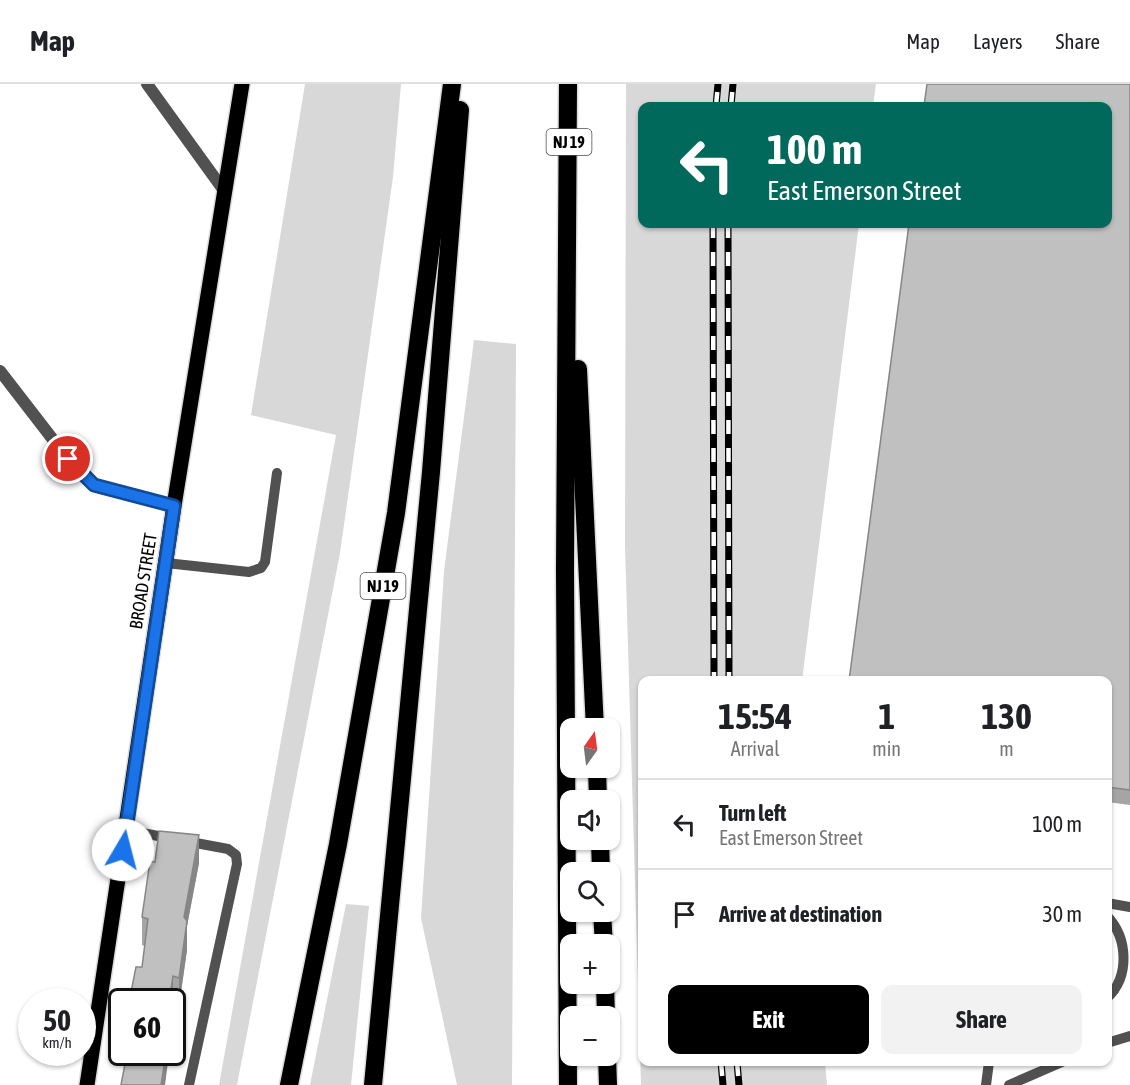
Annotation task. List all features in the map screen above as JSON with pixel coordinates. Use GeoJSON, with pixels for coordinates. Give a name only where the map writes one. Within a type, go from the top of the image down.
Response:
{"type":"FeatureCollection","features":[{"type":"Feature","properties":{"kind":"highway","name":"NJ 19"},"geometry":{"type":"LineString","coordinates":[[289,1085],[338,844],[396,513],[452,84]]}},
{"type":"Feature","properties":{"kind":"highway"},"geometry":{"type":"LineString","coordinates":[[373,1085],[435,425],[462,84]]}},
{"type":"Feature","properties":{"kind":"highway","name":"NJ 19"},"geometry":{"type":"LineString","coordinates":[[568,84],[565,558],[568,1085]]}},
{"type":"Feature","properties":{"kind":"highway"},"geometry":{"type":"LineString","coordinates":[[569,200],[595,718]]}},
{"type":"Feature","properties":{"kind":"highway"},"geometry":{"type":"LineString","coordinates":[[607,1066],[608,1085]]}},
{"type":"Feature","properties":{"kind":"main road","name":"BROAD STREET"},"geometry":{"type":"LineString","coordinates":[[87,1085],[174,506],[242,84]]}},
{"type":"Feature","properties":{"kind":"street"},"geometry":{"type":"LineString","coordinates":[[147,84],[225,192]]}},
{"type":"Feature","properties":{"kind":"street"},"geometry":{"type":"LineString","coordinates":[[0,372],[68,459],[94,485],[174,506]]}},
{"type":"Feature","properties":{"kind":"lane"},"geometry":{"type":"LineString","coordinates":[[166,563],[249,572],[261,568],[265,562],[277,473]]}},
{"type":"Feature","properties":{"kind":"lane"},"geometry":{"type":"LineString","coordinates":[[126,830],[228,849],[236,855],[237,864],[189,1085]]}},
{"type":"Feature","properties":{"kind":"lane"},"geometry":{"type":"LineString","coordinates":[[1112,904],[1130,907]]}},
{"type":"Feature","properties":{"kind":"lane"},"geometry":{"type":"LineString","coordinates":[[1112,924],[1120,936],[1124,955],[1121,975],[1112,990]]}},
{"type":"Feature","properties":{"kind":"lane"},"geometry":{"type":"LineString","coordinates":[[1112,1041],[1130,1036]]}},
{"type":"Feature","properties":{"kind":"lane"},"geometry":{"type":"LineString","coordinates":[[986,1085],[988,1066]]}},
{"type":"Feature","properties":{"kind":"lane"},"geometry":{"type":"LineString","coordinates":[[1009,1085],[1053,1066]]}},
{"type":"Feature","properties":{"kind":"shaded area"},"geometry":{"type":"Polygon","coordinates":[[[305,84],[401,84],[393,177],[340,553],[237,1085],[219,1085],[336,435],[251,415],[305,84]]]}},
{"type":"Feature","properties":{"kind":"shaded area"},"geometry":{"type":"Polygon","coordinates":[[[626,84],[876,84],[874,102],[638,102],[638,228],[859,228],[803,676],[638,676],[638,984],[625,545],[626,84]]]}},
{"type":"Feature","properties":{"kind":"shaded area"},"geometry":{"type":"Polygon","coordinates":[[[474,340],[516,344],[512,1085],[457,1085],[421,918],[444,571],[474,340]]]}},
{"type":"Feature","properties":{"kind":"shaded area"},"geometry":{"type":"Polygon","coordinates":[[[346,904],[369,906],[351,1085],[310,1085],[346,904]]]}},
{"type":"Feature","properties":{"kind":"shaded area"},"geometry":{"type":"Polygon","coordinates":[[[640,1066],[825,1066],[827,1085],[641,1085],[640,1066]]]}},
{"type":"Feature","properties":{"kind":"building"},"geometry":{"type":"Polygon","coordinates":[[[927,84],[1130,84],[1130,790],[1112,788],[1112,676],[850,676],[908,228],[1112,228],[1112,102],[925,102],[927,84]]]}},
{"type":"Feature","properties":{"kind":"building"},"geometry":{"type":"Polygon","coordinates":[[[159,831],[199,835],[184,917],[187,921],[179,978],[173,976],[171,988],[132,988],[136,967],[142,967],[148,919],[142,917],[150,861],[155,862],[159,831]]]}},
{"type":"Feature","properties":{"kind":"building"},"geometry":{"type":"Polygon","coordinates":[[[125,1066],[164,1066],[161,1085],[121,1085],[125,1066]]]}},
{"type":"Feature","properties":{"kind":"railway"},"geometry":{"type":"LineString","coordinates":[[716,102],[718,84]]}},
{"type":"Feature","properties":{"kind":"railway"},"geometry":{"type":"LineString","coordinates":[[731,102],[733,84]]}},
{"type":"Feature","properties":{"kind":"railway"},"geometry":{"type":"LineString","coordinates":[[713,228],[714,676]]}},
{"type":"Feature","properties":{"kind":"railway"},"geometry":{"type":"LineString","coordinates":[[728,228],[729,676]]}},
{"type":"Feature","properties":{"kind":"railway"},"geometry":{"type":"LineString","coordinates":[[721,1066],[723,1085]]}},
{"type":"Feature","properties":{"kind":"railway"},"geometry":{"type":"LineString","coordinates":[[737,1066],[739,1085]]}},
{"type":"Feature","properties":{"kind":"route"},"geometry":{"type":"LineString","coordinates":[[68,459],[94,485],[125,495],[174,506],[123,850]]}}]}
